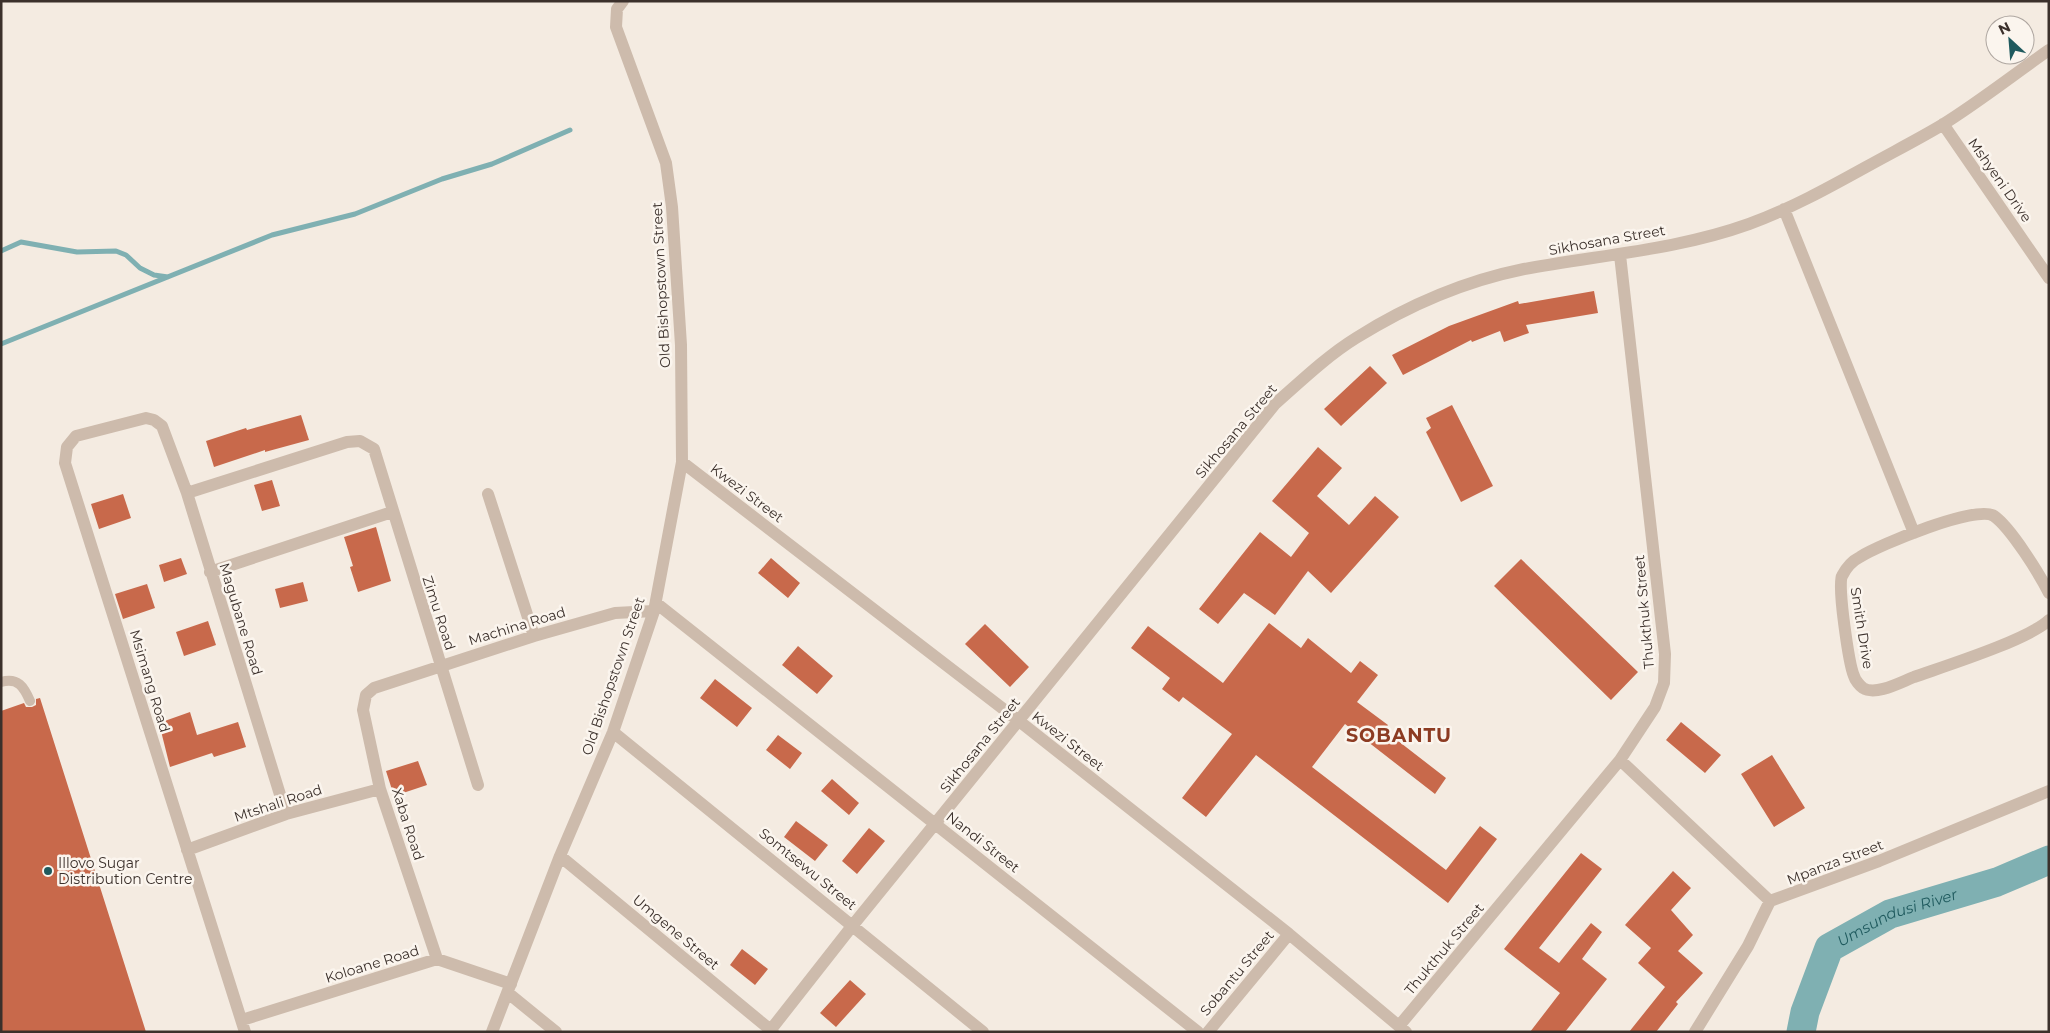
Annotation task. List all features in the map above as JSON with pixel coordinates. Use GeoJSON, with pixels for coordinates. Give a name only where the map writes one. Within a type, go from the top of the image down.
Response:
{"type":"FeatureCollection","features":[{"type":"Feature","properties":{"kind":"street","name":"Old Bishopstown Street"},"geometry":{"type":"LineString","coordinates":[[492,1032],[560,856],[613,732],[655,607],[682,462],[680,345],[672,207],[666,163],[616,27],[617,9],[623,1]]}},
{"type":"Feature","properties":{"kind":"street","name":"Sikhosana Street"},"geometry":{"type":"LineString","coordinates":[[771,1031],[853,925],[1276,404],[1315,368],[1355,338],[1405,310],[1464,286],[1523,270],[1620,255],[1705,237],[1749,224],[1784,209],[1816,195],[1943,124],[2049,50]]}},
{"type":"Feature","properties":{"kind":"street","name":"Mshyeni Drive"},"geometry":{"type":"LineString","coordinates":[[1943,124],[2049,278]]}},
{"type":"Feature","properties":{"kind":"street"},"geometry":{"type":"LineString","coordinates":[[1784,209],[1914,533]]}},
{"type":"Feature","properties":{"kind":"street","name":"Thukthuk Street"},"geometry":{"type":"LineString","coordinates":[[1403,1029],[1620,760],[1655,707],[1664,683],[1665,654],[1620,255]]}},
{"type":"Feature","properties":{"kind":"street","name":"Msimang Road"},"geometry":{"type":"LineString","coordinates":[[165,434],[159,423],[146,418],[76,436],[68,447],[65,462],[243,1026]]}},
{"type":"Feature","properties":{"kind":"street","name":"Magubane Road"},"geometry":{"type":"LineString","coordinates":[[165,434],[187,493],[286,814]]}},
{"type":"Feature","properties":{"kind":"street","name":"Zimu Road"},"geometry":{"type":"LineString","coordinates":[[187,493],[347,442],[360,441],[374,449],[478,785]]}},
{"type":"Feature","properties":{"kind":"street","name":"Kwezi Street"},"geometry":{"type":"LineString","coordinates":[[682,462],[1019,721],[1289,934],[1403,1029]]}},
{"type":"Feature","properties":{"kind":"street"},"geometry":{"type":"LineString","coordinates":[[488,494],[534,636]]}},
{"type":"Feature","properties":{"kind":"street"},"geometry":{"type":"LineString","coordinates":[[210,572],[392,512]]}},
{"type":"Feature","properties":{"kind":"street","name":"Smith Drive"},"geometry":{"type":"LineString","coordinates":[[2049,593],[2024,552],[1994,516],[1985,513],[1970,514],[1914,533],[1859,557],[1847,566],[1840,578],[1840,595],[1854,676],[1863,688],[1871,690],[1892,685],[2009,641],[2043,626],[2049,620]]}},
{"type":"Feature","properties":{"kind":"street","name":"Machina Road"},"geometry":{"type":"LineString","coordinates":[[366,696],[374,688],[534,636],[615,613],[655,607]]}},
{"type":"Feature","properties":{"kind":"street","name":"Nandi Street"},"geometry":{"type":"LineString","coordinates":[[655,607],[936,824],[1198,1032]]}},
{"type":"Feature","properties":{"kind":"street","name":"Xaba Road"},"geometry":{"type":"LineString","coordinates":[[366,696],[363,710],[380,790],[437,959]]}},
{"type":"Feature","properties":{"kind":"street","name":"Somtsewu Street"},"geometry":{"type":"LineString","coordinates":[[613,732],[983,1032]]}},
{"type":"Feature","properties":{"kind":"street"},"geometry":{"type":"LineString","coordinates":[[1620,760],[1770,901],[1748,946],[1696,1032]]}},
{"type":"Feature","properties":{"kind":"street","name":"Mtshali Road"},"geometry":{"type":"LineString","coordinates":[[187,850],[286,814],[380,790]]}},
{"type":"Feature","properties":{"kind":"street","name":"Mpanza Street"},"geometry":{"type":"LineString","coordinates":[[1770,901],[1888,858],[2049,791]]}},
{"type":"Feature","properties":{"kind":"street","name":"Umgene Street"},"geometry":{"type":"LineString","coordinates":[[560,856],[771,1031]]}},
{"type":"Feature","properties":{"kind":"street","name":"Sobantu Street"},"geometry":{"type":"LineString","coordinates":[[1208,1032],[1289,934]]}},
{"type":"Feature","properties":{"kind":"street","name":"Koloane Road"},"geometry":{"type":"LineString","coordinates":[[243,1026],[437,959],[510,989]]}},
{"type":"Feature","properties":{"kind":"street"},"geometry":{"type":"LineString","coordinates":[[510,989],[556,1032]]}},
{"type":"Feature","properties":{"kind":"lane"},"geometry":{"type":"LineString","coordinates":[[1,682],[8,680],[19,682],[24,686],[30,701]]}},
{"type":"Feature","properties":{"kind":"building"},"geometry":{"type":"Polygon","coordinates":[[[1594,291],[1598,313],[1526,325],[1529,333],[1504,342],[1500,331],[1472,342],[1471,340],[1403,375],[1392,355],[1449,326],[1518,301],[1519,304],[1594,291]]]}},
{"type":"Feature","properties":{"kind":"building"},"geometry":{"type":"Polygon","coordinates":[[[1370,366],[1387,383],[1341,426],[1324,409],[1370,366]]]}},
{"type":"Feature","properties":{"kind":"building"},"geometry":{"type":"Polygon","coordinates":[[[1452,405],[1493,486],[1461,502],[1426,432],[1431,428],[1426,418],[1452,405]]]}},
{"type":"Feature","properties":{"kind":"building"},"geometry":{"type":"Polygon","coordinates":[[[301,415],[309,440],[265,452],[265,450],[214,467],[206,441],[246,428],[247,430],[301,415]]]}},
{"type":"Feature","properties":{"kind":"building"},"geometry":{"type":"Polygon","coordinates":[[[1318,447],[1342,468],[1317,496],[1349,525],[1375,496],[1399,517],[1331,593],[1308,571],[1275,615],[1244,593],[1218,624],[1199,609],[1260,532],[1291,557],[1309,533],[1272,501],[1318,447]]]}},
{"type":"Feature","properties":{"kind":"building"},"geometry":{"type":"Polygon","coordinates":[[[272,480],[280,506],[262,511],[254,485],[272,480]]]}},
{"type":"Feature","properties":{"kind":"building"},"geometry":{"type":"Polygon","coordinates":[[[123,494],[131,518],[99,529],[91,504],[123,494]]]}},
{"type":"Feature","properties":{"kind":"building"},"geometry":{"type":"Polygon","coordinates":[[[376,527],[391,581],[358,592],[350,567],[353,566],[344,537],[376,527]]]}},
{"type":"Feature","properties":{"kind":"building"},"geometry":{"type":"Polygon","coordinates":[[[181,558],[187,574],[164,582],[159,565],[181,558]]]}},
{"type":"Feature","properties":{"kind":"building"},"geometry":{"type":"Polygon","coordinates":[[[771,558],[800,583],[788,598],[758,573],[771,558]]]}},
{"type":"Feature","properties":{"kind":"building"},"geometry":{"type":"Polygon","coordinates":[[[1521,559],[1638,672],[1611,700],[1494,586],[1521,559]]]}},
{"type":"Feature","properties":{"kind":"building"},"geometry":{"type":"Polygon","coordinates":[[[303,582],[308,601],[280,608],[275,589],[303,582]]]}},
{"type":"Feature","properties":{"kind":"building"},"geometry":{"type":"Polygon","coordinates":[[[147,584],[155,608],[123,619],[115,594],[147,584]]]}},
{"type":"Feature","properties":{"kind":"building"},"geometry":{"type":"Polygon","coordinates":[[[208,621],[216,645],[184,656],[176,632],[208,621]]]}},
{"type":"Feature","properties":{"kind":"building"},"geometry":{"type":"Polygon","coordinates":[[[1269,623],[1301,648],[1308,638],[1351,673],[1360,661],[1378,675],[1357,702],[1388,725],[1384,730],[1446,778],[1435,794],[1345,724],[1312,767],[1446,870],[1480,826],[1497,839],[1448,903],[1256,755],[1206,817],[1182,798],[1232,734],[1183,697],[1179,702],[1162,689],[1170,678],[1131,648],[1148,626],[1223,683],[1269,623]]]}},
{"type":"Feature","properties":{"kind":"building"},"geometry":{"type":"Polygon","coordinates":[[[985,624],[1029,667],[1010,687],[965,644],[985,624]]]}},
{"type":"Feature","properties":{"kind":"building"},"geometry":{"type":"Polygon","coordinates":[[[798,646],[833,676],[817,694],[782,665],[798,646]]]}},
{"type":"Feature","properties":{"kind":"building"},"geometry":{"type":"Polygon","coordinates":[[[715,679],[752,708],[737,727],[700,698],[715,679]]]}},
{"type":"Feature","properties":{"kind":"building","name":"Illovo Sugar Distribution Centre"},"geometry":{"type":"Polygon","coordinates":[[[40,698],[146,1032],[1,1032],[1,711],[24,703],[26,707],[32,707],[36,705],[36,699],[40,698]]]}},
{"type":"Feature","properties":{"kind":"building"},"geometry":{"type":"Polygon","coordinates":[[[190,712],[197,735],[238,722],[246,747],[214,757],[212,753],[170,767],[159,723],[190,712]]]}},
{"type":"Feature","properties":{"kind":"building"},"geometry":{"type":"Polygon","coordinates":[[[1681,722],[1721,755],[1705,773],[1666,740],[1681,722]]]}},
{"type":"Feature","properties":{"kind":"building"},"geometry":{"type":"Polygon","coordinates":[[[778,735],[802,753],[790,769],[766,750],[778,735]]]}},
{"type":"Feature","properties":{"kind":"building"},"geometry":{"type":"Polygon","coordinates":[[[1772,755],[1805,808],[1774,827],[1741,774],[1772,755]]]}},
{"type":"Feature","properties":{"kind":"building"},"geometry":{"type":"Polygon","coordinates":[[[418,761],[427,785],[394,796],[386,771],[418,761]]]}},
{"type":"Feature","properties":{"kind":"building"},"geometry":{"type":"Polygon","coordinates":[[[832,779],[859,803],[849,815],[821,791],[832,779]]]}},
{"type":"Feature","properties":{"kind":"building"},"geometry":{"type":"Polygon","coordinates":[[[796,821],[828,845],[815,861],[784,837],[796,821]]]}},
{"type":"Feature","properties":{"kind":"building"},"geometry":{"type":"Polygon","coordinates":[[[869,828],[885,841],[857,874],[842,861],[869,828]]]}},
{"type":"Feature","properties":{"kind":"building"},"geometry":{"type":"Polygon","coordinates":[[[1581,853],[1602,869],[1539,948],[1559,963],[1591,923],[1602,932],[1582,959],[1607,979],[1565,1032],[1530,1032],[1560,993],[1504,949],[1581,853]]]}},
{"type":"Feature","properties":{"kind":"building"},"geometry":{"type":"Polygon","coordinates":[[[1673,871],[1691,888],[1671,910],[1693,935],[1678,951],[1703,973],[1676,1002],[1678,1004],[1656,1032],[1629,1032],[1665,987],[1638,963],[1651,948],[1625,925],[1673,871]]]}},
{"type":"Feature","properties":{"kind":"building"},"geometry":{"type":"Polygon","coordinates":[[[742,949],[768,969],[755,985],[730,965],[742,949]]]}},
{"type":"Feature","properties":{"kind":"building"},"geometry":{"type":"Polygon","coordinates":[[[850,980],[866,994],[836,1027],[820,1013],[850,980]]]}},
{"type":"Feature","properties":{"kind":"waterway"},"geometry":{"type":"LineString","coordinates":[[1,344],[272,235],[355,214],[442,179],[492,164],[570,130]]}},
{"type":"Feature","properties":{"kind":"waterway"},"geometry":{"type":"LineString","coordinates":[[1,251],[21,242],[77,252],[116,251],[126,255],[140,268],[154,275],[168,277]]}},
{"type":"Feature","properties":{"kind":"waterway","name":"Umsundusi River"},"geometry":{"type":"LineString","coordinates":[[1801,1032],[1805,1012],[1829,948],[1890,914],[1997,882],[2049,860]]}},
{"type":"Feature","properties":{"kind":"place","name":"Illovo Sugar Distribution Centre"},"geometry":{"type":"Point","coordinates":[48,871]}},
{"type":"Feature","properties":{"kind":"district","name":"SOBANTU"},"geometry":{"type":"Point","coordinates":[1399,735]}}]}
